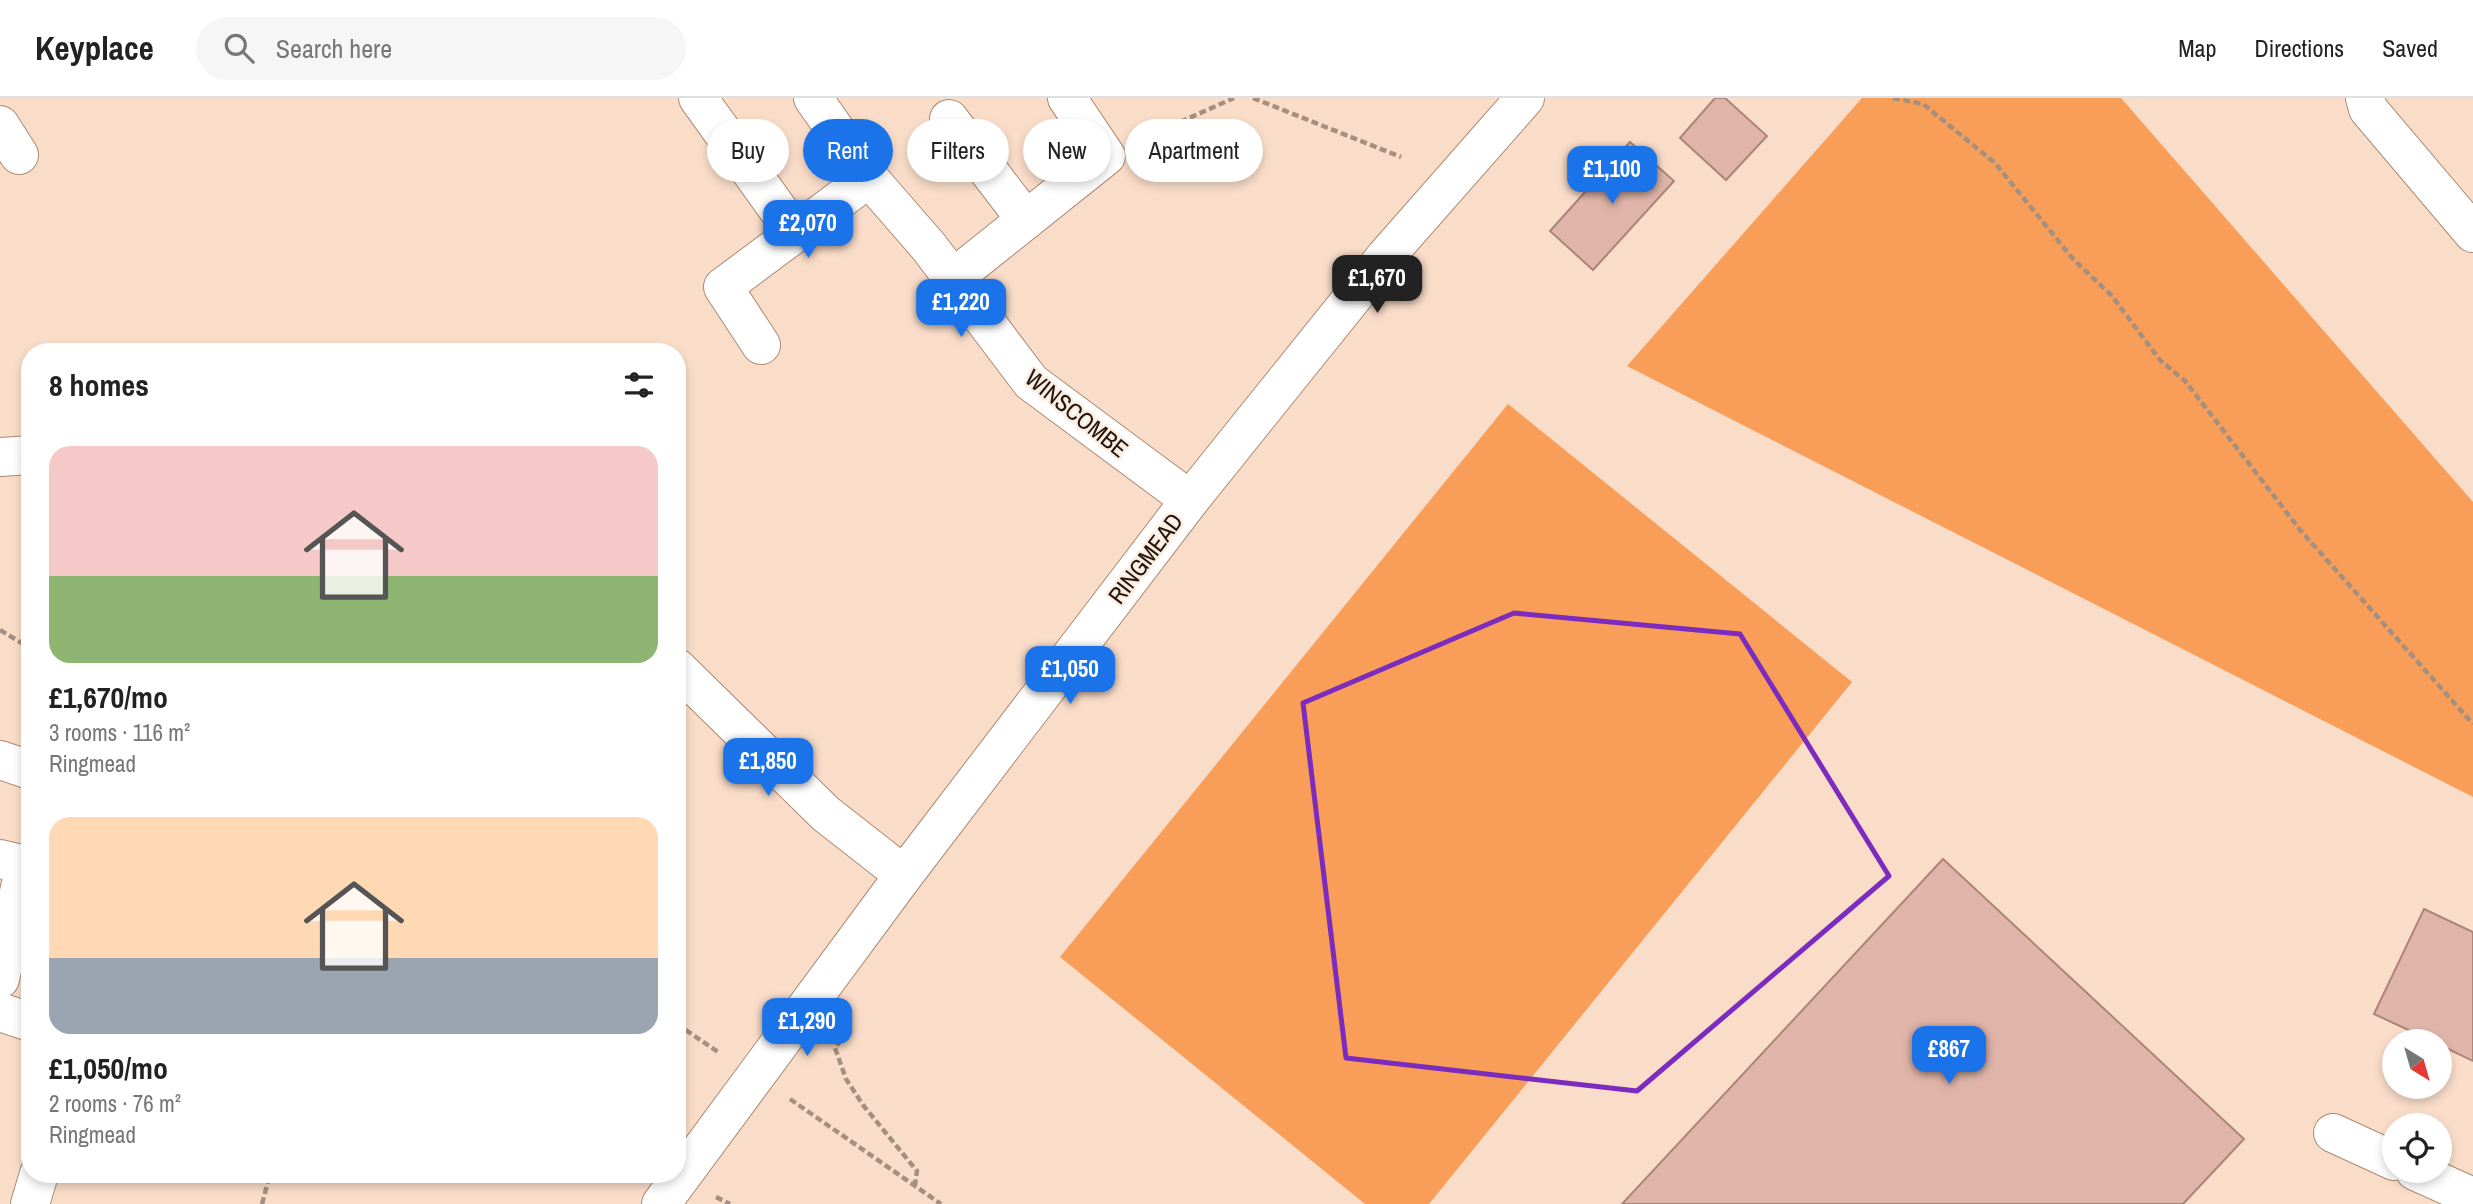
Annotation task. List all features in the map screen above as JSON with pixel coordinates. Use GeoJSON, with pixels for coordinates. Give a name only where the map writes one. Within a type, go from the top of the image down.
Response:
{"type":"FeatureCollection","features":[{"type":"Feature","properties":{"kind":"street"},"geometry":{"type":"LineString","coordinates":[[698,98],[795,233]]}},
{"type":"Feature","properties":{"kind":"street","name":"WINSCOMBE"},"geometry":{"type":"LineString","coordinates":[[813,98],[828,119]]}},
{"type":"Feature","properties":{"kind":"street"},"geometry":{"type":"LineString","coordinates":[[1068,98],[1081,119]]}},
{"type":"Feature","properties":{"kind":"street","name":"RINGMEAD"},"geometry":{"type":"LineString","coordinates":[[686,1170],[904,875],[1189,500],[1386,256],[1525,98]]}},
{"type":"Feature","properties":{"kind":"street"},"geometry":{"type":"LineString","coordinates":[[2365,98],[2368,109],[2473,233]]}},
{"type":"Feature","properties":{"kind":"street"},"geometry":{"type":"LineString","coordinates":[[761,345],[723,287],[864,182]]}},
{"type":"Feature","properties":{"kind":"street","name":"WINSCOMBE"},"geometry":{"type":"LineString","coordinates":[[872,182],[929,247],[1031,382],[1189,500]]}},
{"type":"Feature","properties":{"kind":"street"},"geometry":{"type":"LineString","coordinates":[[997,182],[1026,220]]}},
{"type":"Feature","properties":{"kind":"street"},"geometry":{"type":"LineString","coordinates":[[952,279],[1073,182]]}},
{"type":"Feature","properties":{"kind":"street"},"geometry":{"type":"LineString","coordinates":[[0,457],[21,456]]}},
{"type":"Feature","properties":{"kind":"street"},"geometry":{"type":"LineString","coordinates":[[686,677],[827,814],[904,875]]}},
{"type":"Feature","properties":{"kind":"street"},"geometry":{"type":"LineString","coordinates":[[0,760],[21,767]]}},
{"type":"Feature","properties":{"kind":"street"},"geometry":{"type":"LineString","coordinates":[[0,859],[21,864]]}},
{"type":"Feature","properties":{"kind":"street"},"geometry":{"type":"LineString","coordinates":[[0,979],[21,883]]}},
{"type":"Feature","properties":{"kind":"street"},"geometry":{"type":"LineString","coordinates":[[0,1012],[21,1019]]}},
{"type":"Feature","properties":{"kind":"street"},"geometry":{"type":"LineString","coordinates":[[2333,1133],[2382,1155]]}},
{"type":"Feature","properties":{"kind":"street"},"geometry":{"type":"LineString","coordinates":[[30,1204],[36,1183]]}},
{"type":"Feature","properties":{"kind":"street","name":"RINGMEAD"},"geometry":{"type":"LineString","coordinates":[[661,1204],[677,1183]]}},
{"type":"Feature","properties":{"kind":"street"},"geometry":{"type":"LineString","coordinates":[[2441,1183],[2473,1198]]}},
{"type":"Feature","properties":{"kind":"path"},"geometry":{"type":"LineString","coordinates":[[1111,153],[1234,98]]}},
{"type":"Feature","properties":{"kind":"path"},"geometry":{"type":"LineString","coordinates":[[1253,98],[1401,157]]}},
{"type":"Feature","properties":{"kind":"path"},"geometry":{"type":"LineString","coordinates":[[1893,98],[1923,104],[1995,163],[2073,259],[2112,296],[2160,360],[2185,381],[2301,531],[2473,724]]}},
{"type":"Feature","properties":{"kind":"path"},"geometry":{"type":"LineString","coordinates":[[0,630],[21,643]]}},
{"type":"Feature","properties":{"kind":"path"},"geometry":{"type":"LineString","coordinates":[[852,1012],[848,1029],[835,1048],[846,1079],[863,1105],[918,1171],[915,1185]]}},
{"type":"Feature","properties":{"kind":"path"},"geometry":{"type":"LineString","coordinates":[[686,1030],[718,1052]]}},
{"type":"Feature","properties":{"kind":"path"},"geometry":{"type":"LineString","coordinates":[[790,1099],[941,1204]]}},
{"type":"Feature","properties":{"kind":"path"},"geometry":{"type":"LineString","coordinates":[[262,1204],[268,1183]]}},
{"type":"Feature","properties":{"kind":"highlighted area"},"geometry":{"type":"Polygon","coordinates":[[[1514,613],[1740,634],[1889,876],[1637,1091],[1346,1058],[1303,703],[1514,613]]]}},
{"type":"Feature","properties":{"kind":"shaded area"},"geometry":{"type":"Polygon","coordinates":[[[1862,98],[2121,98],[2473,502],[2473,797],[1627,366],[1862,98]]]}},
{"type":"Feature","properties":{"kind":"shaded area"},"geometry":{"type":"Polygon","coordinates":[[[1508,404],[1852,682],[1429,1204],[1365,1204],[1060,957],[1508,404]]]}},
{"type":"Feature","properties":{"kind":"building"},"geometry":{"type":"Polygon","coordinates":[[[1715,98],[1725,98],[1767,136],[1726,180],[1680,138],[1715,98]]]}},
{"type":"Feature","properties":{"kind":"building"},"geometry":{"type":"Polygon","coordinates":[[[1630,142],[1674,181],[1593,270],[1550,231],[1630,142]]]}},
{"type":"Feature","properties":{"kind":"building"},"geometry":{"type":"Polygon","coordinates":[[[1943,859],[2244,1139],[2183,1204],[1622,1204],[1943,859]]]}},
{"type":"Feature","properties":{"kind":"building"},"geometry":{"type":"Polygon","coordinates":[[[2424,909],[2473,932],[2473,1061],[2452,1051],[2452,1029],[2406,1029],[2374,1014],[2424,909]]]}}]}
